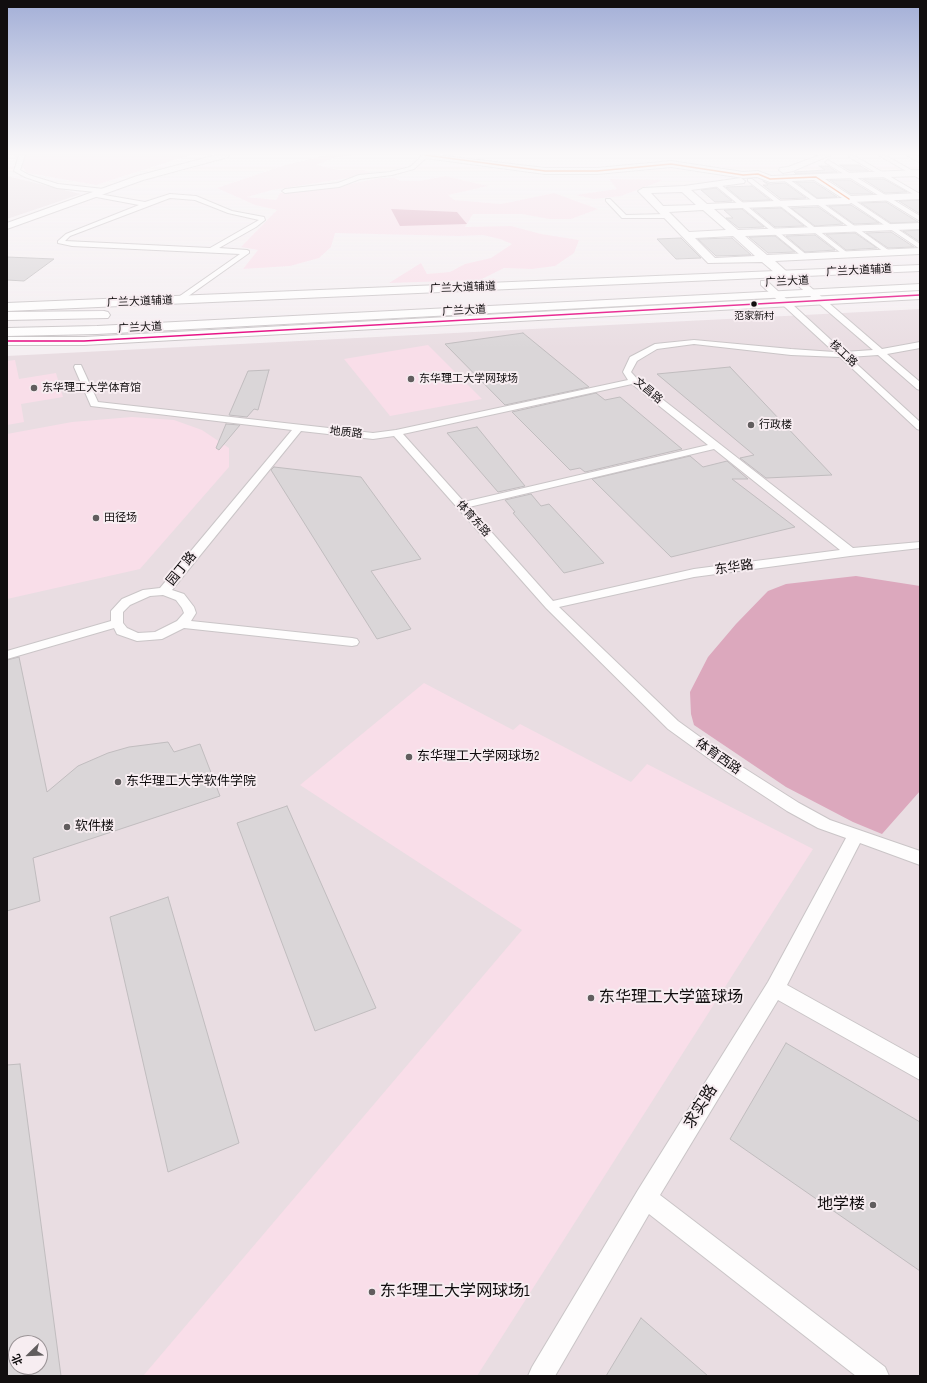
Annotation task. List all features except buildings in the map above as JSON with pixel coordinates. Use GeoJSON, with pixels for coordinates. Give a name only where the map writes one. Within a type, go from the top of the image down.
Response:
{"type":"FeatureCollection","features":[{"type":"Feature","properties":{"kind":"main road"},"geometry":{"type":"LineString","coordinates":[[7,226],[25,220]]}},
{"type":"Feature","properties":{"kind":"main road"},"geometry":{"type":"LineString","coordinates":[[671,220],[712,261],[920,251]]}},
{"type":"Feature","properties":{"kind":"main road"},"geometry":{"type":"LineString","coordinates":[[719,220],[764,259],[791,279]]}},
{"type":"Feature","properties":{"kind":"main road"},"geometry":{"type":"LineString","coordinates":[[686,235],[920,226]]}},
{"type":"Feature","properties":{"kind":"main road","name":"广兰大道辅道"},"geometry":{"type":"LineString","coordinates":[[7,306],[791,279],[920,268]]}},
{"type":"Feature","properties":{"kind":"main road","name":"广兰大道"},"geometry":{"type":"LineString","coordinates":[[206,310],[764,283],[791,279],[920,275]]}},
{"type":"Feature","properties":{"kind":"main road","name":"广兰大道"},"geometry":{"type":"LineString","coordinates":[[816,296],[920,287]]}},
{"type":"Feature","properties":{"kind":"main road"},"geometry":{"type":"LineString","coordinates":[[7,341],[100,340],[816,296],[920,295]]}},
{"type":"Feature","properties":{"kind":"main road","name":"广兰大道"},"geometry":{"type":"LineString","coordinates":[[7,332],[97,330],[781,298]]}},
{"type":"Feature","properties":{"kind":"main road","name":"广兰大道"},"geometry":{"type":"LineString","coordinates":[[7,316],[118,314]]}},
{"type":"Feature","properties":{"kind":"lane"},"geometry":{"type":"LineString","coordinates":[[107,220],[68,235],[60,242],[247,252],[180,300]]}},
{"type":"Feature","properties":{"kind":"lane"},"geometry":{"type":"LineString","coordinates":[[211,250],[254,226],[262,220]]}},
{"type":"Feature","properties":{"kind":"lane"},"geometry":{"type":"LineString","coordinates":[[761,220],[806,257]]}},
{"type":"Feature","properties":{"kind":"lane"},"geometry":{"type":"LineString","coordinates":[[801,220],[847,255]]}},
{"type":"Feature","properties":{"kind":"lane"},"geometry":{"type":"LineString","coordinates":[[842,220],[889,253]]}},
{"type":"Feature","properties":{"kind":"lane"},"geometry":{"type":"LineString","coordinates":[[879,220],[920,247]]}},
{"type":"Feature","properties":{"kind":"lane","name":"核工路"},"geometry":{"type":"LineString","coordinates":[[791,279],[816,296],[920,387]]}},
{"type":"Feature","properties":{"kind":"lane","name":"核工路"},"geometry":{"type":"LineString","coordinates":[[764,283],[844,355],[920,427]]}},
{"type":"Feature","properties":{"kind":"lane","name":"文昌路"},"geometry":{"type":"LineString","coordinates":[[844,355],[791,352],[694,342],[655,347],[633,359],[627,372],[634,381],[850,552]]}},
{"type":"Feature","properties":{"kind":"lane"},"geometry":{"type":"LineString","coordinates":[[844,355],[893,351],[920,345]]}},
{"type":"Feature","properties":{"kind":"lane","name":"地质路"},"geometry":{"type":"LineString","coordinates":[[78,367],[94,404],[373,436],[396,433],[634,381]]}},
{"type":"Feature","properties":{"kind":"lane","name":"园丁路"},"geometry":{"type":"LineString","coordinates":[[117,623],[117,611],[126,602],[147,593],[164,591],[298,428]]}},
{"type":"Feature","properties":{"kind":"lane","name":"体育东路"},"geometry":{"type":"LineString","coordinates":[[396,433],[550,605]]}},
{"type":"Feature","properties":{"kind":"lane"},"geometry":{"type":"LineString","coordinates":[[461,506],[716,446]]}},
{"type":"Feature","properties":{"kind":"lane","name":"东华路"},"geometry":{"type":"LineString","coordinates":[[550,605],[694,574],[850,552],[920,545]]}},
{"type":"Feature","properties":{"kind":"lane"},"geometry":{"type":"LineString","coordinates":[[7,655],[117,623],[122,631],[138,637],[157,636],[172,630],[182,624],[190,613],[188,607],[180,597],[164,591]]}},
{"type":"Feature","properties":{"kind":"lane","name":"体育西路"},"geometry":{"type":"LineString","coordinates":[[550,605],[673,725],[731,767],[793,807],[824,824],[920,858]]}},
{"type":"Feature","properties":{"kind":"lane"},"geometry":{"type":"LineString","coordinates":[[182,624],[352,642]]}},
{"type":"Feature","properties":{"kind":"lane","name":"求实路"},"geometry":{"type":"LineString","coordinates":[[542,1376],[646,1198],[775,988],[856,836]]}},
{"type":"Feature","properties":{"kind":"lane"},"geometry":{"type":"LineString","coordinates":[[775,988],[920,1070]]}},
{"type":"Feature","properties":{"kind":"lane"},"geometry":{"type":"LineString","coordinates":[[646,1198],[876,1376]]}},
{"type":"Feature","properties":{"kind":"shaded area"},"geometry":{"type":"Polygon","coordinates":[[[268,220],[470,220],[465,227],[511,226],[541,234],[579,240],[574,253],[555,266],[532,269],[504,268],[480,280],[389,283],[421,263],[427,274],[450,272],[465,264],[491,258],[512,244],[500,239],[483,235],[458,236],[335,233],[331,247],[319,258],[290,266],[243,269],[258,250],[241,247],[268,220]]]}},
{"type":"Feature","properties":{"kind":"shaded area"},"geometry":{"type":"Polygon","coordinates":[[[397,220],[463,220],[467,224],[400,226],[397,220]]]}},
{"type":"Feature","properties":{"kind":"shaded area"},"geometry":{"type":"Polygon","coordinates":[[[920,309],[920,1376],[7,1376],[7,356],[920,309]]]}},
{"type":"Feature","properties":{"kind":"shaded area","name":"东华理工大学网球场"},"geometry":{"type":"Polygon","coordinates":[[[428,345],[482,399],[390,416],[344,359],[428,345]]]}},
{"type":"Feature","properties":{"kind":"shaded area","name":"东华理工大学体育馆"},"geometry":{"type":"Polygon","coordinates":[[[15,360],[19,379],[56,373],[63,397],[21,404],[24,422],[7,425],[7,361],[15,360]]]}},
{"type":"Feature","properties":{"kind":"shaded area","name":"田径场"},"geometry":{"type":"Polygon","coordinates":[[[132,417],[174,420],[202,430],[229,448],[229,467],[140,569],[7,599],[7,434],[72,422],[132,417]]]}},
{"type":"Feature","properties":{"kind":"shaded area"},"geometry":{"type":"Polygon","coordinates":[[[856,576],[920,586],[920,791],[882,834],[853,822],[786,787],[694,725],[691,714],[690,692],[708,657],[736,624],[768,591],[786,584],[856,576]]]}},
{"type":"Feature","properties":{"kind":"shaded area"},"geometry":{"type":"Polygon","coordinates":[[[424,683],[513,730],[520,724],[631,782],[647,764],[813,849],[477,1376],[143,1376],[522,930],[300,785],[424,683]]]}},
{"type":"Feature","properties":{"kind":"transit line"},"geometry":{"type":"LineString","coordinates":[[7,341],[84,341],[920,295]]}},
{"type":"Feature","properties":{"kind":"place","name":"范家新村"},"geometry":{"type":"Point","coordinates":[754,304]}},
{"type":"Feature","properties":{"kind":"place","name":"东华理工大学网球场"},"geometry":{"type":"Point","coordinates":[411,379]}},
{"type":"Feature","properties":{"kind":"place","name":"东华理工大学体育馆"},"geometry":{"type":"Point","coordinates":[34,388]}},
{"type":"Feature","properties":{"kind":"place","name":"行政楼"},"geometry":{"type":"Point","coordinates":[751,425]}},
{"type":"Feature","properties":{"kind":"place","name":"田径场"},"geometry":{"type":"Point","coordinates":[96,518]}},
{"type":"Feature","properties":{"kind":"place","name":"东华理工大学网球场2"},"geometry":{"type":"Point","coordinates":[409,757]}},
{"type":"Feature","properties":{"kind":"place","name":"东华理工大学软件学院"},"geometry":{"type":"Point","coordinates":[118,782]}},
{"type":"Feature","properties":{"kind":"place","name":"软件楼"},"geometry":{"type":"Point","coordinates":[67,827]}},
{"type":"Feature","properties":{"kind":"place","name":"东华理工大学篮球场"},"geometry":{"type":"Point","coordinates":[591,998]}},
{"type":"Feature","properties":{"kind":"place","name":"地学楼"},"geometry":{"type":"Point","coordinates":[873,1205]}},
{"type":"Feature","properties":{"kind":"place","name":"东华理工大学网球场1"},"geometry":{"type":"Point","coordinates":[372,1292]}}]}
